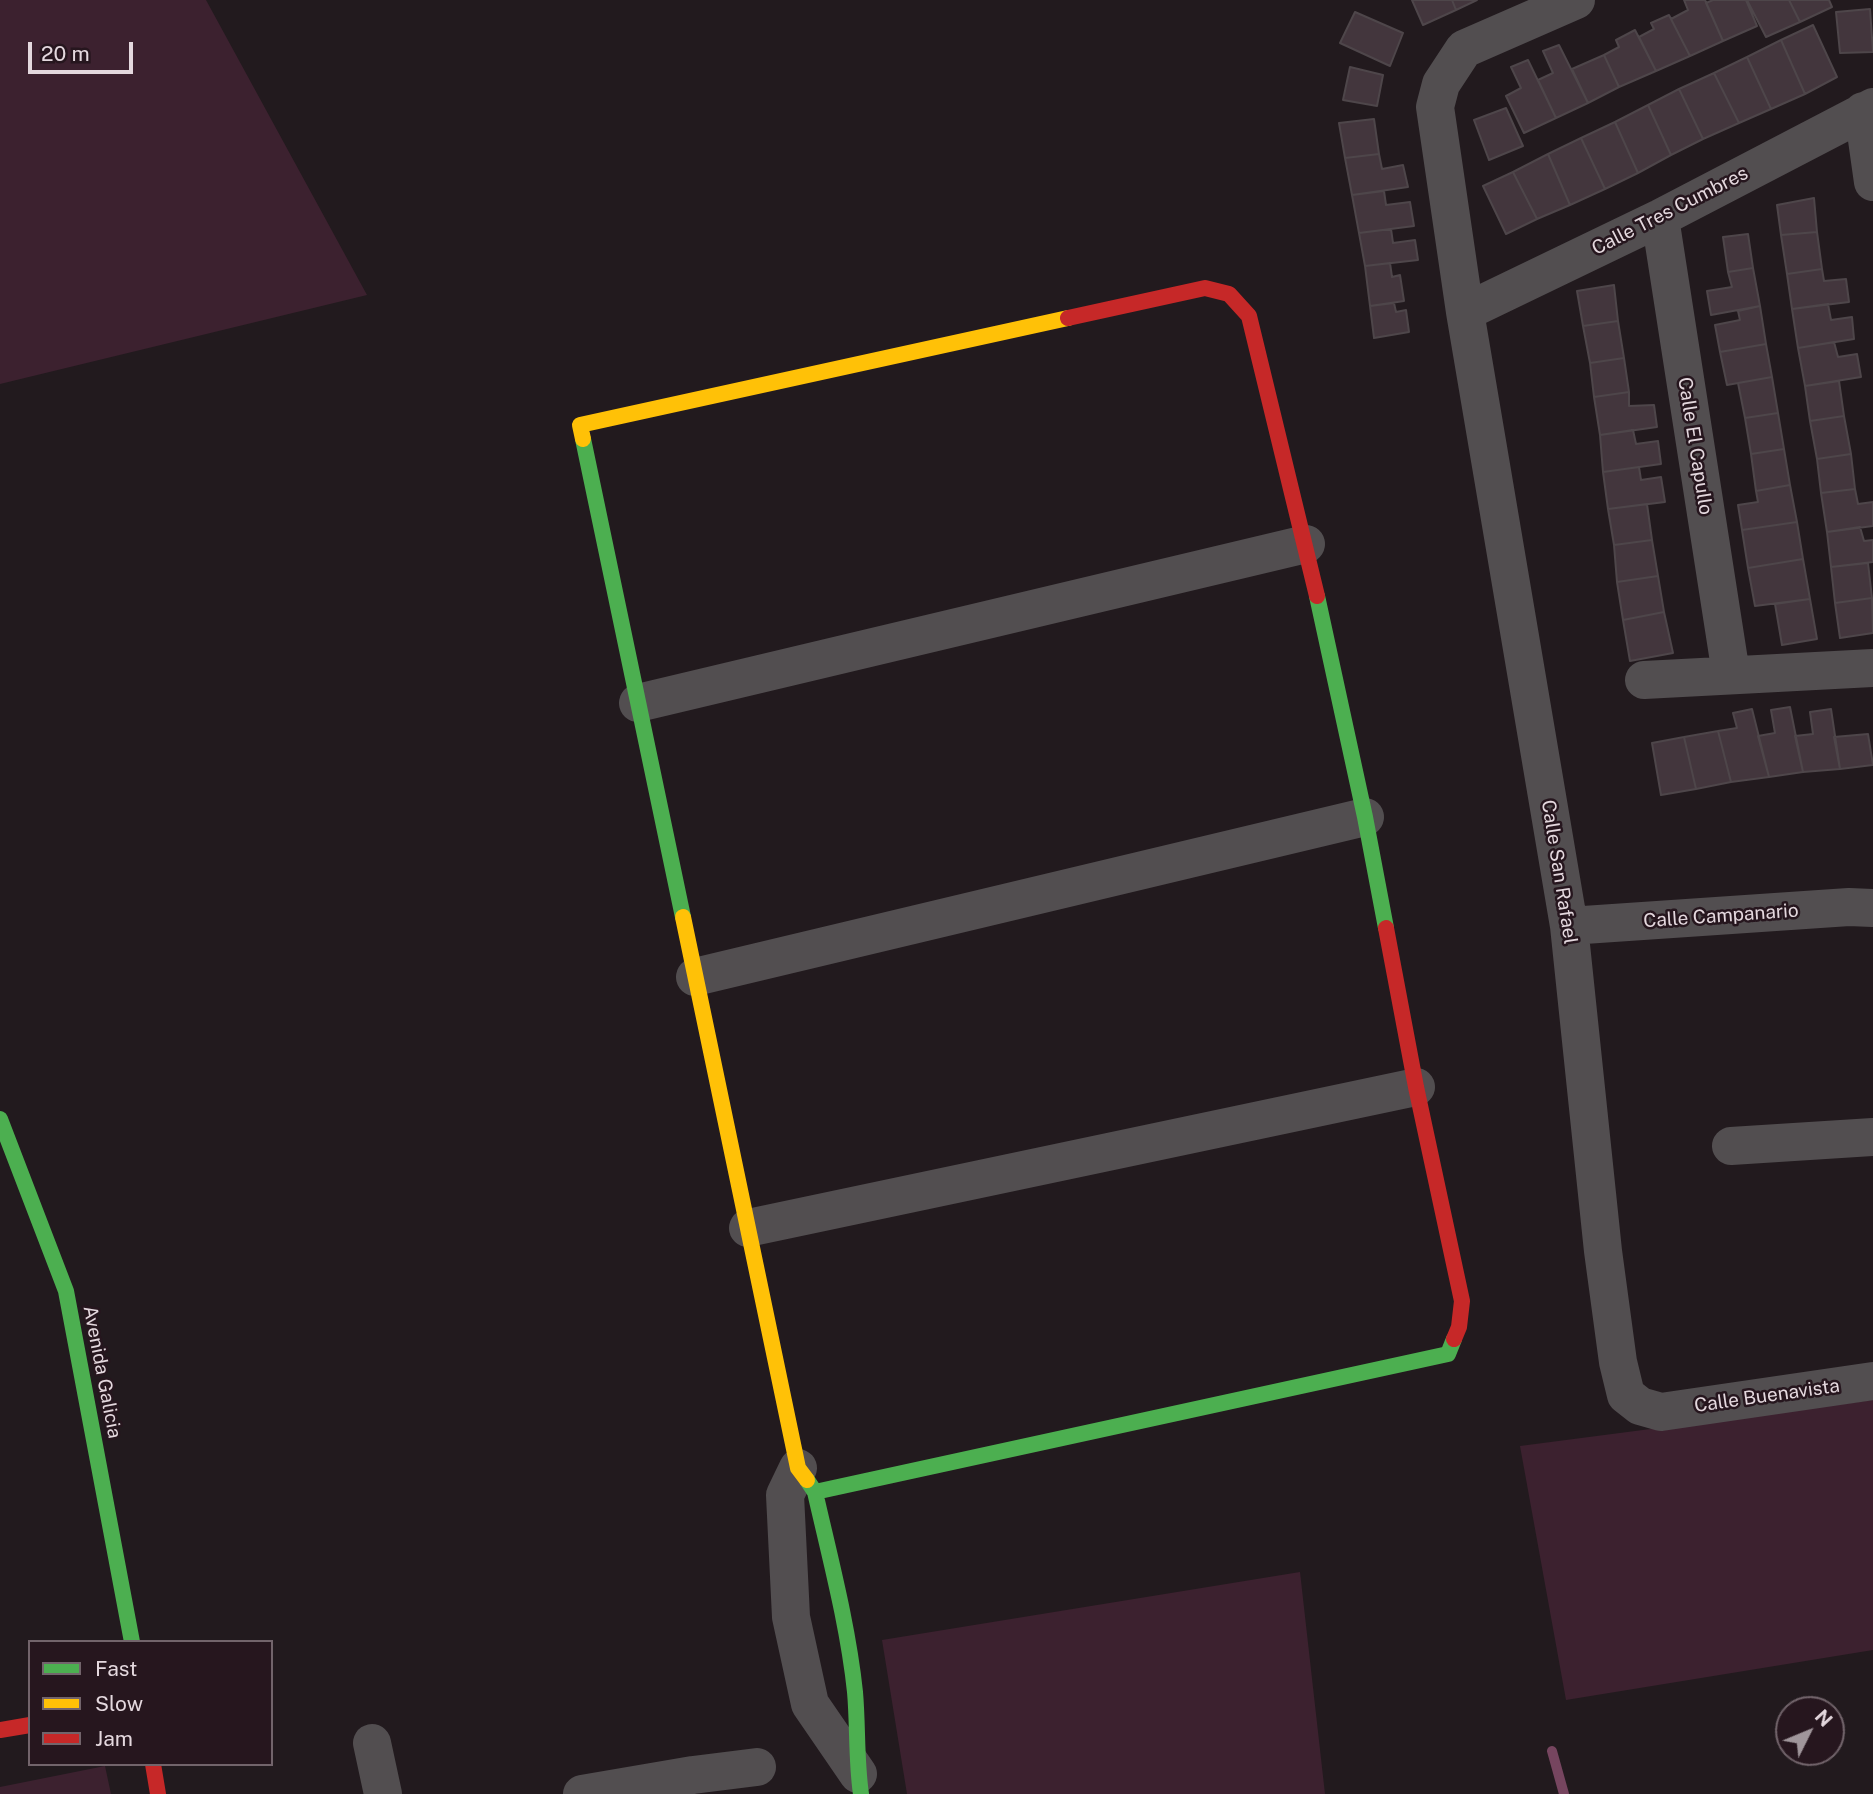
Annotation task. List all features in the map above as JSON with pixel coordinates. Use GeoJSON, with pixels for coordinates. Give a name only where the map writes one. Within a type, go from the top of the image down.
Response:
{"type":"FeatureCollection","features":[{"type":"Feature","properties":{"kind":"street","name":"Calle San Rafael"},"geometry":{"type":"LineString","coordinates":[[1576,0],[1464,49],[1441,84],[1435,107],[1465,312],[1569,926],[1603,1251],[1618,1362],[1626,1395],[1640,1406],[1661,1412]]}},
{"type":"Feature","properties":{"kind":"street","name":"Calle Tres Cumbres"},"geometry":{"type":"LineString","coordinates":[[1465,312],[1660,218],[1868,109]]}},
{"type":"Feature","properties":{"kind":"street"},"geometry":{"type":"LineString","coordinates":[[1868,109],[1873,182]]}},
{"type":"Feature","properties":{"kind":"street","name":"Calle El Capullo"},"geometry":{"type":"LineString","coordinates":[[1660,218],[1731,674]]}},
{"type":"Feature","properties":{"kind":"street"},"geometry":{"type":"LineString","coordinates":[[859,1784],[810,1704],[791,1616],[785,1494],[806,1480],[1448,1354],[1459,1327],[1462,1301],[1416,1087],[1365,817],[1306,544],[1249,316],[1228,294],[1205,288],[580,425],[748,1228],[806,1480],[841,1606],[855,1692],[859,1784]]}},
{"type":"Feature","properties":{"kind":"street"},"geometry":{"type":"LineString","coordinates":[[638,703],[1306,544]]}},
{"type":"Feature","properties":{"kind":"street"},"geometry":{"type":"LineString","coordinates":[[1644,680],[1873,668]]}},
{"type":"Feature","properties":{"kind":"street"},"geometry":{"type":"LineString","coordinates":[[695,977],[1365,817]]}},
{"type":"Feature","properties":{"kind":"street","name":"Calle Campanario"},"geometry":{"type":"LineString","coordinates":[[1569,926],[1849,907],[1873,908]]}},
{"type":"Feature","properties":{"kind":"street"},"geometry":{"type":"LineString","coordinates":[[748,1228],[1416,1087]]}},
{"type":"Feature","properties":{"kind":"street","name":"Avenida Galicia"},"geometry":{"type":"LineString","coordinates":[[0,1119],[66,1291],[132,1640]]}},
{"type":"Feature","properties":{"kind":"street"},"geometry":{"type":"LineString","coordinates":[[1731,1146],[1873,1138]]}},
{"type":"Feature","properties":{"kind":"street","name":"Calle Buenavista"},"geometry":{"type":"LineString","coordinates":[[1661,1412],[1873,1381]]}},
{"type":"Feature","properties":{"kind":"street"},"geometry":{"type":"LineString","coordinates":[[0,1730],[28,1725]]}},
{"type":"Feature","properties":{"kind":"street"},"geometry":{"type":"LineString","coordinates":[[372,1743],[383,1794]]}},
{"type":"Feature","properties":{"kind":"street"},"geometry":{"type":"LineString","coordinates":[[153,1766],[158,1794]]}},
{"type":"Feature","properties":{"kind":"street"},"geometry":{"type":"LineString","coordinates":[[582,1794],[695,1784],[757,1768]]}},
{"type":"Feature","properties":{"kind":"shaded area"},"geometry":{"type":"Polygon","coordinates":[[[0,0],[206,0],[367,295],[0,384],[0,0]]]}},
{"type":"Feature","properties":{"kind":"shaded area"},"geometry":{"type":"Polygon","coordinates":[[[1873,1400],[1873,1650],[1566,1700],[1520,1446],[1873,1400]]]}},
{"type":"Feature","properties":{"kind":"shaded area"},"geometry":{"type":"Polygon","coordinates":[[[1300,1572],[1325,1794],[907,1794],[882,1640],[1300,1572]]]}},
{"type":"Feature","properties":{"kind":"shaded area"},"geometry":{"type":"Polygon","coordinates":[[[105,1766],[111,1794],[0,1794],[0,1787],[105,1766]]]}},
{"type":"Feature","properties":{"kind":"building"},"geometry":{"type":"Polygon","coordinates":[[[1412,0],[1452,0],[1456,10],[1423,25],[1412,0]]]}},
{"type":"Feature","properties":{"kind":"building"},"geometry":{"type":"Polygon","coordinates":[[[1452,0],[1477,0],[1456,10],[1452,0]]]}},
{"type":"Feature","properties":{"kind":"building"},"geometry":{"type":"Polygon","coordinates":[[[1684,0],[1705,0],[1723,41],[1690,56],[1671,19],[1688,10],[1684,0]]]}},
{"type":"Feature","properties":{"kind":"building"},"geometry":{"type":"Polygon","coordinates":[[[1713,0],[1746,0],[1757,26],[1723,41],[1706,3],[1713,0]]]}},
{"type":"Feature","properties":{"kind":"building"},"geometry":{"type":"Polygon","coordinates":[[[1747,0],[1789,0],[1800,22],[1766,37],[1747,0]]]}},
{"type":"Feature","properties":{"kind":"building"},"geometry":{"type":"Polygon","coordinates":[[[1789,0],[1829,0],[1832,7],[1800,22],[1789,0]]]}},
{"type":"Feature","properties":{"kind":"building"},"geometry":{"type":"Polygon","coordinates":[[[1870,9],[1873,52],[1840,53],[1836,12],[1870,9]]]}},
{"type":"Feature","properties":{"kind":"building"},"geometry":{"type":"Polygon","coordinates":[[[1355,12],[1403,33],[1390,66],[1340,43],[1355,12]]]}},
{"type":"Feature","properties":{"kind":"building"},"geometry":{"type":"Polygon","coordinates":[[[1669,15],[1690,56],[1656,71],[1639,37],[1654,29],[1651,23],[1669,15]]]}},
{"type":"Feature","properties":{"kind":"building"},"geometry":{"type":"Polygon","coordinates":[[[1813,25],[1837,77],[1805,94],[1781,40],[1813,25]]]}},
{"type":"Feature","properties":{"kind":"building"},"geometry":{"type":"Polygon","coordinates":[[[1635,30],[1656,71],[1619,87],[1604,55],[1619,47],[1616,40],[1635,30]]]}},
{"type":"Feature","properties":{"kind":"building"},"geometry":{"type":"Polygon","coordinates":[[[1781,40],[1805,94],[1771,109],[1747,57],[1781,40]]]}},
{"type":"Feature","properties":{"kind":"building"},"geometry":{"type":"Polygon","coordinates":[[[1559,45],[1588,103],[1556,118],[1538,80],[1553,73],[1543,51],[1559,45]]]}},
{"type":"Feature","properties":{"kind":"building"},"geometry":{"type":"Polygon","coordinates":[[[1604,55],[1619,87],[1588,103],[1572,69],[1604,55]]]}},
{"type":"Feature","properties":{"kind":"building"},"geometry":{"type":"Polygon","coordinates":[[[1747,57],[1771,109],[1739,123],[1714,73],[1747,57]]]}},
{"type":"Feature","properties":{"kind":"building"},"geometry":{"type":"Polygon","coordinates":[[[1528,60],[1556,118],[1524,133],[1506,96],[1521,88],[1511,67],[1528,60]]]}},
{"type":"Feature","properties":{"kind":"building"},"geometry":{"type":"Polygon","coordinates":[[[1350,67],[1383,75],[1377,106],[1343,100],[1350,67]]]}},
{"type":"Feature","properties":{"kind":"building"},"geometry":{"type":"Polygon","coordinates":[[[1714,73],[1739,123],[1703,139],[1679,89],[1714,73]]]}},
{"type":"Feature","properties":{"kind":"building"},"geometry":{"type":"Polygon","coordinates":[[[1679,89],[1703,139],[1671,155],[1648,105],[1679,89]]]}},
{"type":"Feature","properties":{"kind":"building"},"geometry":{"type":"Polygon","coordinates":[[[1648,105],[1671,155],[1638,173],[1615,122],[1648,105]]]}},
{"type":"Feature","properties":{"kind":"building"},"geometry":{"type":"Polygon","coordinates":[[[1506,108],[1523,146],[1489,160],[1474,120],[1506,108]]]}},
{"type":"Feature","properties":{"kind":"building"},"geometry":{"type":"Polygon","coordinates":[[[1374,119],[1379,154],[1345,158],[1339,123],[1374,119]]]}},
{"type":"Feature","properties":{"kind":"building"},"geometry":{"type":"Polygon","coordinates":[[[1615,122],[1638,173],[1605,189],[1581,138],[1615,122]]]}},
{"type":"Feature","properties":{"kind":"building"},"geometry":{"type":"Polygon","coordinates":[[[1581,138],[1605,189],[1570,205],[1548,154],[1581,138]]]}},
{"type":"Feature","properties":{"kind":"building"},"geometry":{"type":"Polygon","coordinates":[[[1379,154],[1382,169],[1403,165],[1408,187],[1352,195],[1345,158],[1379,154]]]}},
{"type":"Feature","properties":{"kind":"building"},"geometry":{"type":"Polygon","coordinates":[[[1548,154],[1570,205],[1537,219],[1513,172],[1548,154]]]}},
{"type":"Feature","properties":{"kind":"building"},"geometry":{"type":"Polygon","coordinates":[[[1513,172],[1537,219],[1506,234],[1483,186],[1513,172]]]}},
{"type":"Feature","properties":{"kind":"building"},"geometry":{"type":"Polygon","coordinates":[[[1384,191],[1386,205],[1410,202],[1414,226],[1359,233],[1352,195],[1384,191]]]}},
{"type":"Feature","properties":{"kind":"building"},"geometry":{"type":"Polygon","coordinates":[[[1814,198],[1817,232],[1781,235],[1777,205],[1814,198]]]}},
{"type":"Feature","properties":{"kind":"building"},"geometry":{"type":"Polygon","coordinates":[[[1391,229],[1393,243],[1415,240],[1418,260],[1365,266],[1359,233],[1391,229]]]}},
{"type":"Feature","properties":{"kind":"building"},"geometry":{"type":"Polygon","coordinates":[[[1817,232],[1822,269],[1787,274],[1781,235],[1817,232]]]}},
{"type":"Feature","properties":{"kind":"building"},"geometry":{"type":"Polygon","coordinates":[[[1748,234],[1753,268],[1728,272],[1723,237],[1748,234]]]}},
{"type":"Feature","properties":{"kind":"building"},"geometry":{"type":"Polygon","coordinates":[[[1390,263],[1392,277],[1400,275],[1404,301],[1370,306],[1365,266],[1390,263]]]}},
{"type":"Feature","properties":{"kind":"building"},"geometry":{"type":"Polygon","coordinates":[[[1753,268],[1760,306],[1711,315],[1707,291],[1732,287],[1728,272],[1753,268]]]}},
{"type":"Feature","properties":{"kind":"building"},"geometry":{"type":"Polygon","coordinates":[[[1822,269],[1824,281],[1846,279],[1849,302],[1792,309],[1787,274],[1822,269]]]}},
{"type":"Feature","properties":{"kind":"building"},"geometry":{"type":"Polygon","coordinates":[[[1614,285],[1618,321],[1583,326],[1577,291],[1614,285]]]}},
{"type":"Feature","properties":{"kind":"building"},"geometry":{"type":"Polygon","coordinates":[[[1394,303],[1396,312],[1406,310],[1409,332],[1374,338],[1370,306],[1394,303]]]}},
{"type":"Feature","properties":{"kind":"building"},"geometry":{"type":"Polygon","coordinates":[[[1828,304],[1831,320],[1852,317],[1854,339],[1798,348],[1792,309],[1828,304]]]}},
{"type":"Feature","properties":{"kind":"building"},"geometry":{"type":"Polygon","coordinates":[[[1760,306],[1766,344],[1720,352],[1715,325],[1740,320],[1738,311],[1760,306]]]}},
{"type":"Feature","properties":{"kind":"building"},"geometry":{"type":"Polygon","coordinates":[[[1618,321],[1624,358],[1590,363],[1583,326],[1618,321]]]}},
{"type":"Feature","properties":{"kind":"building"},"geometry":{"type":"Polygon","coordinates":[[[1834,342],[1838,357],[1857,354],[1861,377],[1805,386],[1798,348],[1834,342]]]}},
{"type":"Feature","properties":{"kind":"building"},"geometry":{"type":"Polygon","coordinates":[[[1766,344],[1772,377],[1727,385],[1720,352],[1766,344]]]}},
{"type":"Feature","properties":{"kind":"building"},"geometry":{"type":"Polygon","coordinates":[[[1624,358],[1629,392],[1594,397],[1590,363],[1624,358]]]}},
{"type":"Feature","properties":{"kind":"building"},"geometry":{"type":"Polygon","coordinates":[[[1772,377],[1778,413],[1745,418],[1738,383],[1772,377]]]}},
{"type":"Feature","properties":{"kind":"building"},"geometry":{"type":"Polygon","coordinates":[[[1839,381],[1844,416],[1810,421],[1805,386],[1839,381]]]}},
{"type":"Feature","properties":{"kind":"building"},"geometry":{"type":"Polygon","coordinates":[[[1629,392],[1629,406],[1654,405],[1657,427],[1600,435],[1594,397],[1629,392]]]}},
{"type":"Feature","properties":{"kind":"building"},"geometry":{"type":"Polygon","coordinates":[[[1778,413],[1784,449],[1751,454],[1745,418],[1778,413]]]}},
{"type":"Feature","properties":{"kind":"building"},"geometry":{"type":"Polygon","coordinates":[[[1844,416],[1851,454],[1817,459],[1810,421],[1844,416]]]}},
{"type":"Feature","properties":{"kind":"building"},"geometry":{"type":"Polygon","coordinates":[[[1633,430],[1636,444],[1658,441],[1661,464],[1603,472],[1600,435],[1633,430]]]}},
{"type":"Feature","properties":{"kind":"building"},"geometry":{"type":"Polygon","coordinates":[[[1784,449],[1790,485],[1756,491],[1751,454],[1784,449]]]}},
{"type":"Feature","properties":{"kind":"building"},"geometry":{"type":"Polygon","coordinates":[[[1851,454],[1855,489],[1821,493],[1817,459],[1851,454]]]}},
{"type":"Feature","properties":{"kind":"building"},"geometry":{"type":"Polygon","coordinates":[[[1639,467],[1641,480],[1661,477],[1665,502],[1608,509],[1603,472],[1639,467]]]}},
{"type":"Feature","properties":{"kind":"building"},"geometry":{"type":"Polygon","coordinates":[[[1790,485],[1797,522],[1742,530],[1738,505],[1758,502],[1756,491],[1790,485]]]}},
{"type":"Feature","properties":{"kind":"building"},"geometry":{"type":"Polygon","coordinates":[[[1855,489],[1858,504],[1873,502],[1873,526],[1827,532],[1821,493],[1855,489]]]}},
{"type":"Feature","properties":{"kind":"building"},"geometry":{"type":"Polygon","coordinates":[[[1647,504],[1652,540],[1614,545],[1608,509],[1647,504]]]}},
{"type":"Feature","properties":{"kind":"building"},"geometry":{"type":"Polygon","coordinates":[[[1797,522],[1803,559],[1748,568],[1742,530],[1797,522]]]}},
{"type":"Feature","properties":{"kind":"building"},"geometry":{"type":"Polygon","coordinates":[[[1860,527],[1864,541],[1873,540],[1873,562],[1831,567],[1827,532],[1860,527]]]}},
{"type":"Feature","properties":{"kind":"building"},"geometry":{"type":"Polygon","coordinates":[[[1652,540],[1658,576],[1617,582],[1614,545],[1652,540]]]}},
{"type":"Feature","properties":{"kind":"building"},"geometry":{"type":"Polygon","coordinates":[[[1803,559],[1810,599],[1755,606],[1748,568],[1803,559]]]}},
{"type":"Feature","properties":{"kind":"building"},"geometry":{"type":"Polygon","coordinates":[[[1868,563],[1872,598],[1835,603],[1831,567],[1868,563]]]}},
{"type":"Feature","properties":{"kind":"building"},"geometry":{"type":"Polygon","coordinates":[[[1658,576],[1664,612],[1623,620],[1617,582],[1658,576]]]}},
{"type":"Feature","properties":{"kind":"building"},"geometry":{"type":"Polygon","coordinates":[[[1872,598],[1873,633],[1840,638],[1835,603],[1872,598]]]}},
{"type":"Feature","properties":{"kind":"building"},"geometry":{"type":"Polygon","coordinates":[[[1810,599],[1817,639],[1782,645],[1775,604],[1810,599]]]}},
{"type":"Feature","properties":{"kind":"building"},"geometry":{"type":"Polygon","coordinates":[[[1664,612],[1673,653],[1630,661],[1623,620],[1664,612]]]}},
{"type":"Feature","properties":{"kind":"building"},"geometry":{"type":"Polygon","coordinates":[[[1790,707],[1803,772],[1769,777],[1758,736],[1775,733],[1771,710],[1790,707]]]}},
{"type":"Feature","properties":{"kind":"building"},"geometry":{"type":"Polygon","coordinates":[[[1752,709],[1769,777],[1731,782],[1718,731],[1737,728],[1733,713],[1752,709]]]}},
{"type":"Feature","properties":{"kind":"building"},"geometry":{"type":"Polygon","coordinates":[[[1831,709],[1840,769],[1803,772],[1795,736],[1813,734],[1810,712],[1831,709]]]}},
{"type":"Feature","properties":{"kind":"building"},"geometry":{"type":"Polygon","coordinates":[[[1718,731],[1731,782],[1696,789],[1684,737],[1718,731]]]}},
{"type":"Feature","properties":{"kind":"building"},"geometry":{"type":"Polygon","coordinates":[[[1868,734],[1873,765],[1840,769],[1834,737],[1868,734]]]}},
{"type":"Feature","properties":{"kind":"building"},"geometry":{"type":"Polygon","coordinates":[[[1684,737],[1696,789],[1661,795],[1652,743],[1684,737]]]}},
{"type":"Feature","properties":{"kind":"waterway"},"geometry":{"type":"LineString","coordinates":[[1552,1751],[1564,1794]]}},
{"type":"Feature","properties":{"kind":"traffic: fast"},"geometry":{"type":"LineString","coordinates":[[583,439],[683,917]]}},
{"type":"Feature","properties":{"kind":"traffic: fast"},"geometry":{"type":"LineString","coordinates":[[1317,596],[1386,928]]}},
{"type":"Feature","properties":{"kind":"traffic: fast"},"geometry":{"type":"LineString","coordinates":[[0,1119],[66,1291],[132,1640]]}},
{"type":"Feature","properties":{"kind":"traffic: fast"},"geometry":{"type":"LineString","coordinates":[[815,1492],[1448,1354],[1454,1339]]}},
{"type":"Feature","properties":{"kind":"traffic: fast"},"geometry":{"type":"LineString","coordinates":[[807,1480],[815,1492],[848,1642],[855,1692],[861,1794]]}},
{"type":"Feature","properties":{"kind":"traffic: slow"},"geometry":{"type":"LineString","coordinates":[[583,439],[580,425],[1068,318]]}},
{"type":"Feature","properties":{"kind":"traffic: slow"},"geometry":{"type":"LineString","coordinates":[[683,917],[798,1468],[807,1480]]}},
{"type":"Feature","properties":{"kind":"traffic: jam"},"geometry":{"type":"LineString","coordinates":[[1068,318],[1205,288],[1229,294],[1249,316],[1317,596]]}},
{"type":"Feature","properties":{"kind":"traffic: jam"},"geometry":{"type":"LineString","coordinates":[[1386,928],[1416,1087],[1462,1301],[1459,1327],[1454,1339]]}},
{"type":"Feature","properties":{"kind":"traffic: jam"},"geometry":{"type":"LineString","coordinates":[[0,1730],[28,1725]]}},
{"type":"Feature","properties":{"kind":"traffic: jam"},"geometry":{"type":"LineString","coordinates":[[153,1766],[158,1794]]}}]}
